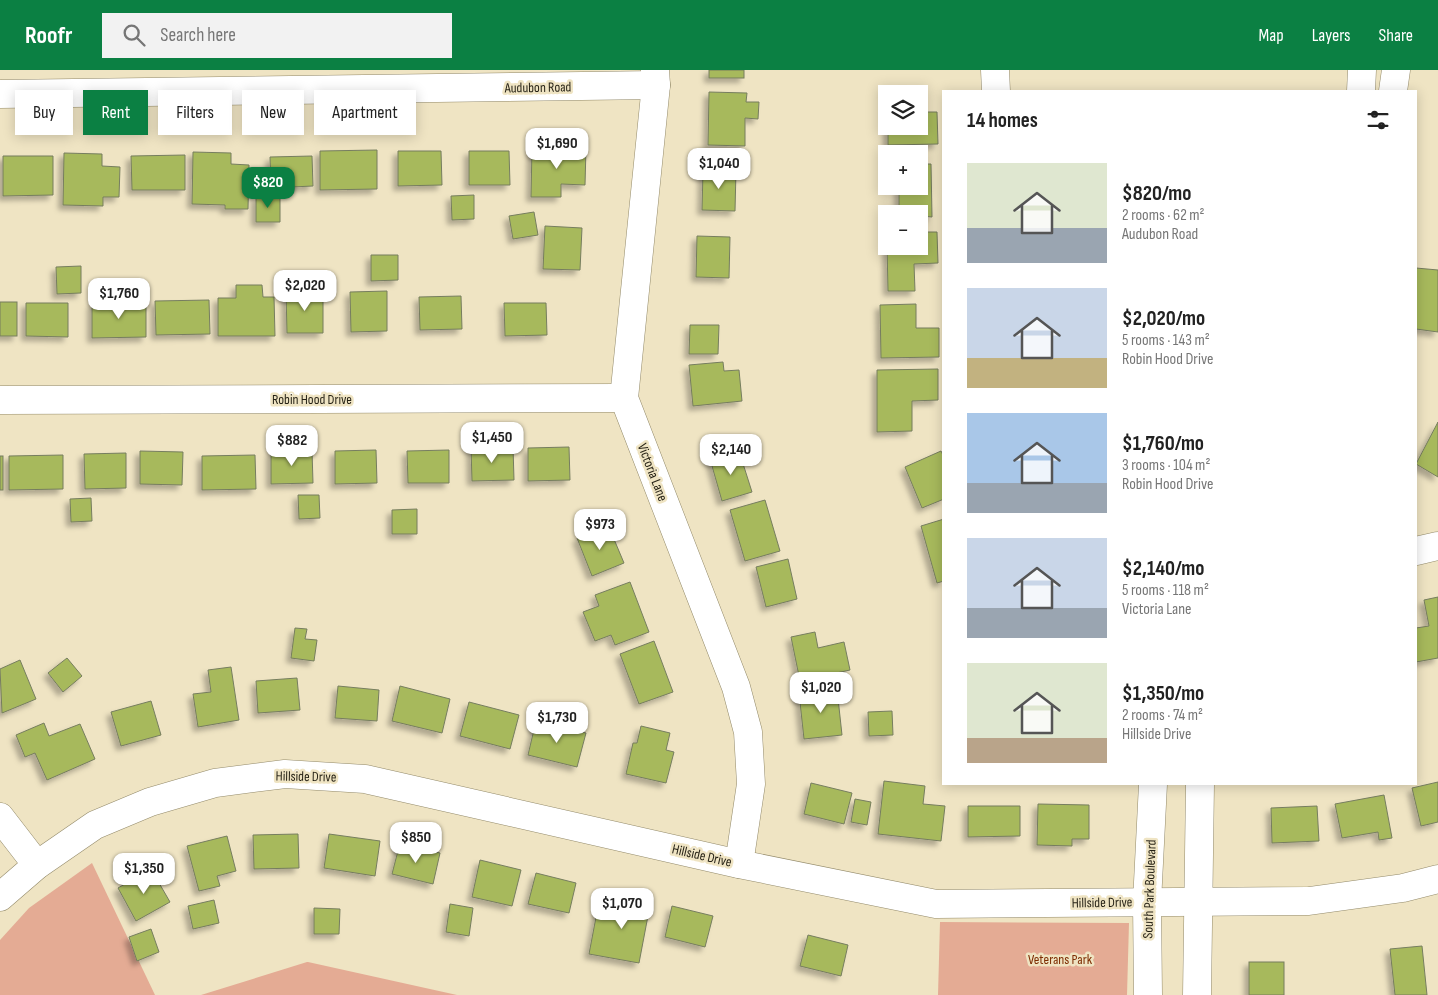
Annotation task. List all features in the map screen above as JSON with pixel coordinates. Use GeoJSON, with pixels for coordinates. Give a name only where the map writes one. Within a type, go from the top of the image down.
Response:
{"type":"FeatureCollection","features":[{"type":"Feature","properties":{"kind":"street"},"geometry":{"type":"LineString","coordinates":[[996,70],[996,90]]}},
{"type":"Feature","properties":{"kind":"street"},"geometry":{"type":"LineString","coordinates":[[1361,90],[1362,70]]}},
{"type":"Feature","properties":{"kind":"street"},"geometry":{"type":"LineString","coordinates":[[1393,90],[1396,70]]}},
{"type":"Feature","properties":{"kind":"street","name":"Audubon Road"},"geometry":{"type":"LineString","coordinates":[[0,94],[656,78]]}},
{"type":"Feature","properties":{"kind":"street","name":"Victoria Lane"},"geometry":{"type":"LineString","coordinates":[[656,78],[624,398],[736,687],[748,732],[751,784],[739,864]]}},
{"type":"Feature","properties":{"kind":"street","name":"Robin Hood Drive"},"geometry":{"type":"LineString","coordinates":[[0,400],[624,398]]}},
{"type":"Feature","properties":{"kind":"street"},"geometry":{"type":"LineString","coordinates":[[1417,551],[1438,546]]}},
{"type":"Feature","properties":{"kind":"street","name":"Hillside Drive"},"geometry":{"type":"LineString","coordinates":[[0,897],[37,865],[95,825],[150,802],[215,782],[285,774],[366,779],[739,864],[936,904],[1309,901],[1403,888],[1438,878]]}},
{"type":"Feature","properties":{"kind":"street","name":"South Park Boulevard"},"geometry":{"type":"LineString","coordinates":[[1148,995],[1147,902],[1153,785]]}},
{"type":"Feature","properties":{"kind":"street"},"geometry":{"type":"LineString","coordinates":[[1198,995],[1200,785]]}},
{"type":"Feature","properties":{"kind":"street"},"geometry":{"type":"LineString","coordinates":[[0,817],[37,865]]}},
{"type":"Feature","properties":{"kind":"green space"},"geometry":{"type":"Polygon","coordinates":[[[92,863],[155,995],[0,995],[0,940],[29,908],[92,863]]]}},
{"type":"Feature","properties":{"kind":"green space","name":"Veterans Park"},"geometry":{"type":"Polygon","coordinates":[[[940,922],[1129,923],[1127,995],[938,995],[940,922]]]}},
{"type":"Feature","properties":{"kind":"green space"},"geometry":{"type":"Polygon","coordinates":[[[308,962],[457,995],[201,995],[308,962]]]}},
{"type":"Feature","properties":{"kind":"building"},"geometry":{"type":"Polygon","coordinates":[[[709,70],[744,70],[744,78],[709,78],[709,70]]]}},
{"type":"Feature","properties":{"kind":"building"},"geometry":{"type":"Polygon","coordinates":[[[709,92],[747,93],[746,102],[759,102],[758,119],[745,118],[745,146],[708,145],[709,92]]]}},
{"type":"Feature","properties":{"kind":"building"},"geometry":{"type":"Polygon","coordinates":[[[928,112],[937,112],[938,144],[888,145],[888,135],[928,135],[928,112]]]}},
{"type":"Feature","properties":{"kind":"building"},"geometry":{"type":"Polygon","coordinates":[[[532,147],[586,148],[585,185],[561,184],[561,197],[531,197],[532,147]]]}},
{"type":"Feature","properties":{"kind":"building"},"geometry":{"type":"Polygon","coordinates":[[[377,150],[377,189],[320,190],[320,151],[377,150]]]}},
{"type":"Feature","properties":{"kind":"building"},"geometry":{"type":"Polygon","coordinates":[[[398,151],[441,151],[442,185],[398,186],[398,151]]]}},
{"type":"Feature","properties":{"kind":"building"},"geometry":{"type":"Polygon","coordinates":[[[469,151],[509,151],[510,185],[469,185],[469,151]]]}},
{"type":"Feature","properties":{"kind":"building"},"geometry":{"type":"Polygon","coordinates":[[[193,152],[231,153],[231,164],[249,165],[248,209],[225,209],[225,205],[192,204],[193,152]]]}},
{"type":"Feature","properties":{"kind":"building"},"geometry":{"type":"Polygon","coordinates":[[[64,153],[102,154],[102,166],[120,167],[119,197],[103,197],[103,206],[63,205],[64,153]]]}},
{"type":"Feature","properties":{"kind":"building"},"geometry":{"type":"Polygon","coordinates":[[[185,155],[185,190],[132,190],[131,156],[185,155]]]}},
{"type":"Feature","properties":{"kind":"building"},"geometry":{"type":"Polygon","coordinates":[[[3,156],[53,156],[53,195],[3,196],[3,156]]]}},
{"type":"Feature","properties":{"kind":"building"},"geometry":{"type":"Polygon","coordinates":[[[312,156],[313,186],[271,188],[270,157],[312,156]]]}},
{"type":"Feature","properties":{"kind":"building"},"geometry":{"type":"Polygon","coordinates":[[[928,164],[931,164],[932,217],[928,217],[928,205],[899,205],[899,195],[928,195],[928,164]]]}},
{"type":"Feature","properties":{"kind":"building"},"geometry":{"type":"Polygon","coordinates":[[[703,170],[736,170],[735,211],[702,210],[703,170]]]}},
{"type":"Feature","properties":{"kind":"building"},"geometry":{"type":"Polygon","coordinates":[[[474,195],[474,219],[452,220],[451,196],[474,195]]]}},
{"type":"Feature","properties":{"kind":"building"},"geometry":{"type":"Polygon","coordinates":[[[280,196],[280,222],[256,222],[256,197],[280,196]]]}},
{"type":"Feature","properties":{"kind":"building"},"geometry":{"type":"Polygon","coordinates":[[[534,212],[538,235],[513,239],[509,216],[534,212]]]}},
{"type":"Feature","properties":{"kind":"building"},"geometry":{"type":"Polygon","coordinates":[[[545,226],[582,228],[580,270],[543,269],[545,226]]]}},
{"type":"Feature","properties":{"kind":"building"},"geometry":{"type":"Polygon","coordinates":[[[928,232],[937,232],[938,263],[914,264],[915,291],[888,291],[887,255],[928,255],[928,232]]]}},
{"type":"Feature","properties":{"kind":"building"},"geometry":{"type":"Polygon","coordinates":[[[697,236],[730,237],[729,278],[696,277],[697,236]]]}},
{"type":"Feature","properties":{"kind":"building"},"geometry":{"type":"Polygon","coordinates":[[[371,255],[398,255],[398,280],[371,281],[371,255]]]}},
{"type":"Feature","properties":{"kind":"building"},"geometry":{"type":"Polygon","coordinates":[[[81,266],[81,293],[57,294],[56,267],[81,266]]]}},
{"type":"Feature","properties":{"kind":"building"},"geometry":{"type":"Polygon","coordinates":[[[1417,268],[1438,270],[1438,332],[1417,329],[1417,268]]]}},
{"type":"Feature","properties":{"kind":"building"},"geometry":{"type":"Polygon","coordinates":[[[236,285],[262,285],[263,297],[274,297],[275,336],[218,336],[218,298],[236,298],[236,285]]]}},
{"type":"Feature","properties":{"kind":"building"},"geometry":{"type":"Polygon","coordinates":[[[387,291],[387,331],[351,332],[350,292],[387,291]]]}},
{"type":"Feature","properties":{"kind":"building"},"geometry":{"type":"Polygon","coordinates":[[[286,292],[323,292],[323,333],[287,333],[286,292]]]}},
{"type":"Feature","properties":{"kind":"building"},"geometry":{"type":"Polygon","coordinates":[[[461,296],[462,329],[420,330],[419,297],[461,296]]]}},
{"type":"Feature","properties":{"kind":"building"},"geometry":{"type":"Polygon","coordinates":[[[209,300],[210,334],[156,335],[155,301],[209,300]]]}},
{"type":"Feature","properties":{"kind":"building"},"geometry":{"type":"Polygon","coordinates":[[[0,302],[17,302],[17,336],[0,336],[0,302]]]}},
{"type":"Feature","properties":{"kind":"building"},"geometry":{"type":"Polygon","coordinates":[[[26,303],[68,303],[68,337],[26,336],[26,303]]]}},
{"type":"Feature","properties":{"kind":"building"},"geometry":{"type":"Polygon","coordinates":[[[92,303],[146,303],[146,337],[92,338],[92,303]]]}},
{"type":"Feature","properties":{"kind":"building"},"geometry":{"type":"Polygon","coordinates":[[[504,303],[546,303],[547,335],[505,336],[504,303]]]}},
{"type":"Feature","properties":{"kind":"building"},"geometry":{"type":"Polygon","coordinates":[[[916,304],[916,328],[939,328],[939,357],[881,358],[880,305],[916,304]]]}},
{"type":"Feature","properties":{"kind":"building"},"geometry":{"type":"Polygon","coordinates":[[[690,325],[719,325],[718,354],[689,354],[690,325]]]}},
{"type":"Feature","properties":{"kind":"building"},"geometry":{"type":"Polygon","coordinates":[[[723,362],[724,371],[739,370],[742,401],[693,406],[689,365],[723,362]]]}},
{"type":"Feature","properties":{"kind":"building"},"geometry":{"type":"Polygon","coordinates":[[[938,369],[938,400],[912,401],[912,431],[877,432],[877,370],[938,369]]]}},
{"type":"Feature","properties":{"kind":"building"},"geometry":{"type":"Polygon","coordinates":[[[1438,422],[1438,477],[1417,465],[1438,422]]]}},
{"type":"Feature","properties":{"kind":"building"},"geometry":{"type":"Polygon","coordinates":[[[513,447],[514,480],[472,481],[471,448],[513,447]]]}},
{"type":"Feature","properties":{"kind":"building"},"geometry":{"type":"Polygon","coordinates":[[[569,447],[570,480],[528,481],[528,448],[569,447]]]}},
{"type":"Feature","properties":{"kind":"building"},"geometry":{"type":"Polygon","coordinates":[[[376,450],[377,483],[335,484],[335,451],[376,450]]]}},
{"type":"Feature","properties":{"kind":"building"},"geometry":{"type":"Polygon","coordinates":[[[449,450],[449,483],[408,483],[407,451],[449,450]]]}},
{"type":"Feature","properties":{"kind":"building"},"geometry":{"type":"Polygon","coordinates":[[[140,451],[183,452],[182,485],[140,484],[140,451]]]}},
{"type":"Feature","properties":{"kind":"building"},"geometry":{"type":"Polygon","coordinates":[[[271,451],[312,451],[313,483],[271,484],[271,451]]]}},
{"type":"Feature","properties":{"kind":"building"},"geometry":{"type":"Polygon","coordinates":[[[739,451],[752,492],[722,501],[710,459],[739,451]]]}},
{"type":"Feature","properties":{"kind":"building"},"geometry":{"type":"Polygon","coordinates":[[[941,451],[942,500],[922,508],[905,467],[941,451]]]}},
{"type":"Feature","properties":{"kind":"building"},"geometry":{"type":"Polygon","coordinates":[[[126,453],[126,488],[85,489],[84,454],[126,453]]]}},
{"type":"Feature","properties":{"kind":"building"},"geometry":{"type":"Polygon","coordinates":[[[63,455],[63,489],[9,490],[9,456],[63,455]]]}},
{"type":"Feature","properties":{"kind":"building"},"geometry":{"type":"Polygon","coordinates":[[[255,455],[256,489],[202,490],[202,456],[255,455]]]}},
{"type":"Feature","properties":{"kind":"building"},"geometry":{"type":"Polygon","coordinates":[[[0,456],[3,456],[3,490],[0,490],[0,456]]]}},
{"type":"Feature","properties":{"kind":"building"},"geometry":{"type":"Polygon","coordinates":[[[298,495],[319,495],[320,518],[299,519],[298,495]]]}},
{"type":"Feature","properties":{"kind":"building"},"geometry":{"type":"Polygon","coordinates":[[[91,498],[92,521],[71,522],[70,499],[91,498]]]}},
{"type":"Feature","properties":{"kind":"building"},"geometry":{"type":"Polygon","coordinates":[[[765,500],[780,551],[745,561],[730,510],[765,500]]]}},
{"type":"Feature","properties":{"kind":"building"},"geometry":{"type":"Polygon","coordinates":[[[417,509],[417,534],[392,534],[392,510],[417,509]]]}},
{"type":"Feature","properties":{"kind":"building"},"geometry":{"type":"Polygon","coordinates":[[[942,520],[942,582],[937,583],[921,526],[942,520]]]}},
{"type":"Feature","properties":{"kind":"building"},"geometry":{"type":"Polygon","coordinates":[[[608,525],[624,563],[592,576],[577,538],[608,525]]]}},
{"type":"Feature","properties":{"kind":"building"},"geometry":{"type":"Polygon","coordinates":[[[788,559],[797,599],[766,607],[756,567],[788,559]]]}},
{"type":"Feature","properties":{"kind":"building"},"geometry":{"type":"Polygon","coordinates":[[[630,582],[649,632],[615,645],[611,635],[595,641],[583,612],[599,606],[595,595],[630,582]]]}},
{"type":"Feature","properties":{"kind":"building"},"geometry":{"type":"Polygon","coordinates":[[[1438,597],[1438,658],[1417,662],[1417,628],[1429,626],[1424,600],[1438,597]]]}},
{"type":"Feature","properties":{"kind":"building"},"geometry":{"type":"Polygon","coordinates":[[[295,628],[307,629],[305,639],[317,640],[314,661],[291,658],[295,628]]]}},
{"type":"Feature","properties":{"kind":"building"},"geometry":{"type":"Polygon","coordinates":[[[815,632],[818,648],[844,642],[850,670],[800,681],[791,637],[815,632]]]}},
{"type":"Feature","properties":{"kind":"building"},"geometry":{"type":"Polygon","coordinates":[[[654,641],[673,692],[639,704],[620,654],[654,641]]]}},
{"type":"Feature","properties":{"kind":"building"},"geometry":{"type":"Polygon","coordinates":[[[67,658],[82,676],[63,692],[48,673],[67,658]]]}},
{"type":"Feature","properties":{"kind":"building"},"geometry":{"type":"Polygon","coordinates":[[[20,660],[36,699],[2,713],[0,669],[20,660]]]}},
{"type":"Feature","properties":{"kind":"building"},"geometry":{"type":"Polygon","coordinates":[[[231,667],[239,720],[198,727],[193,694],[211,692],[208,670],[231,667]]]}},
{"type":"Feature","properties":{"kind":"building"},"geometry":{"type":"Polygon","coordinates":[[[297,678],[300,710],[258,713],[256,681],[297,678]]]}},
{"type":"Feature","properties":{"kind":"building"},"geometry":{"type":"Polygon","coordinates":[[[338,686],[379,690],[377,721],[335,718],[338,686]]]}},
{"type":"Feature","properties":{"kind":"building"},"geometry":{"type":"Polygon","coordinates":[[[400,686],[450,699],[442,733],[392,721],[400,686]]]}},
{"type":"Feature","properties":{"kind":"building"},"geometry":{"type":"Polygon","coordinates":[[[837,689],[842,735],[804,739],[799,693],[837,689]]]}},
{"type":"Feature","properties":{"kind":"building"},"geometry":{"type":"Polygon","coordinates":[[[151,701],[161,735],[121,746],[111,712],[151,701]]]}},
{"type":"Feature","properties":{"kind":"building"},"geometry":{"type":"Polygon","coordinates":[[[469,702],[519,715],[510,749],[460,736],[469,702]]]}},
{"type":"Feature","properties":{"kind":"building"},"geometry":{"type":"Polygon","coordinates":[[[892,711],[893,735],[869,736],[868,712],[892,711]]]}},
{"type":"Feature","properties":{"kind":"building"},"geometry":{"type":"Polygon","coordinates":[[[536,721],[586,733],[577,767],[528,755],[536,721]]]}},
{"type":"Feature","properties":{"kind":"building"},"geometry":{"type":"Polygon","coordinates":[[[44,723],[49,736],[80,724],[95,759],[47,780],[35,753],[25,757],[16,735],[44,723]]]}},
{"type":"Feature","properties":{"kind":"building"},"geometry":{"type":"Polygon","coordinates":[[[641,726],[670,733],[666,750],[674,752],[666,783],[626,774],[633,743],[637,743],[641,726]]]}},
{"type":"Feature","properties":{"kind":"building"},"geometry":{"type":"Polygon","coordinates":[[[884,781],[925,786],[923,804],[945,806],[941,841],[878,834],[884,781]]]}},
{"type":"Feature","properties":{"kind":"building"},"geometry":{"type":"Polygon","coordinates":[[[1438,782],[1438,822],[1421,826],[1412,788],[1438,782]]]}},
{"type":"Feature","properties":{"kind":"building"},"geometry":{"type":"Polygon","coordinates":[[[811,783],[852,793],[844,824],[804,814],[811,783]]]}},
{"type":"Feature","properties":{"kind":"building"},"geometry":{"type":"Polygon","coordinates":[[[1384,795],[1392,838],[1379,840],[1378,832],[1342,838],[1335,804],[1384,795]]]}},
{"type":"Feature","properties":{"kind":"building"},"geometry":{"type":"Polygon","coordinates":[[[855,799],[871,802],[867,825],[851,822],[855,799]]]}},
{"type":"Feature","properties":{"kind":"building"},"geometry":{"type":"Polygon","coordinates":[[[1038,804],[1089,805],[1089,839],[1072,839],[1072,846],[1037,845],[1038,804]]]}},
{"type":"Feature","properties":{"kind":"building"},"geometry":{"type":"Polygon","coordinates":[[[968,806],[1020,806],[1020,836],[968,837],[968,806]]]}},
{"type":"Feature","properties":{"kind":"building"},"geometry":{"type":"Polygon","coordinates":[[[1317,806],[1319,841],[1272,843],[1271,808],[1317,806]]]}},
{"type":"Feature","properties":{"kind":"building"},"geometry":{"type":"Polygon","coordinates":[[[298,834],[299,868],[254,869],[253,835],[298,834]]]}},
{"type":"Feature","properties":{"kind":"building"},"geometry":{"type":"Polygon","coordinates":[[[329,834],[380,841],[375,876],[324,868],[329,834]]]}},
{"type":"Feature","properties":{"kind":"building"},"geometry":{"type":"Polygon","coordinates":[[[227,836],[236,871],[217,876],[220,886],[199,891],[187,846],[227,836]]]}},
{"type":"Feature","properties":{"kind":"building"},"geometry":{"type":"Polygon","coordinates":[[[400,843],[440,853],[433,884],[392,874],[400,843]]]}},
{"type":"Feature","properties":{"kind":"building"},"geometry":{"type":"Polygon","coordinates":[[[480,860],[521,870],[512,906],[472,897],[480,860]]]}},
{"type":"Feature","properties":{"kind":"building"},"geometry":{"type":"Polygon","coordinates":[[[151,869],[170,902],[136,921],[118,888],[151,869]]]}},
{"type":"Feature","properties":{"kind":"building"},"geometry":{"type":"Polygon","coordinates":[[[536,873],[576,883],[569,913],[528,904],[536,873]]]}},
{"type":"Feature","properties":{"kind":"building"},"geometry":{"type":"Polygon","coordinates":[[[618,894],[651,900],[639,963],[589,954],[597,912],[614,915],[618,894]]]}},
{"type":"Feature","properties":{"kind":"building"},"geometry":{"type":"Polygon","coordinates":[[[214,900],[219,923],[193,929],[188,906],[214,900]]]}},
{"type":"Feature","properties":{"kind":"building"},"geometry":{"type":"Polygon","coordinates":[[[450,904],[473,908],[469,936],[446,932],[450,904]]]}},
{"type":"Feature","properties":{"kind":"building"},"geometry":{"type":"Polygon","coordinates":[[[672,906],[713,916],[705,947],[665,937],[672,906]]]}},
{"type":"Feature","properties":{"kind":"building"},"geometry":{"type":"Polygon","coordinates":[[[314,908],[340,909],[339,934],[314,934],[314,908]]]}},
{"type":"Feature","properties":{"kind":"building"},"geometry":{"type":"Polygon","coordinates":[[[151,929],[159,952],[137,961],[129,937],[151,929]]]}},
{"type":"Feature","properties":{"kind":"building"},"geometry":{"type":"Polygon","coordinates":[[[808,935],[848,945],[841,976],[800,966],[808,935]]]}},
{"type":"Feature","properties":{"kind":"building"},"geometry":{"type":"Polygon","coordinates":[[[1422,946],[1427,995],[1395,995],[1390,949],[1422,946]]]}},
{"type":"Feature","properties":{"kind":"building"},"geometry":{"type":"Polygon","coordinates":[[[1249,962],[1284,962],[1284,995],[1249,995],[1249,962]]]}}]}
